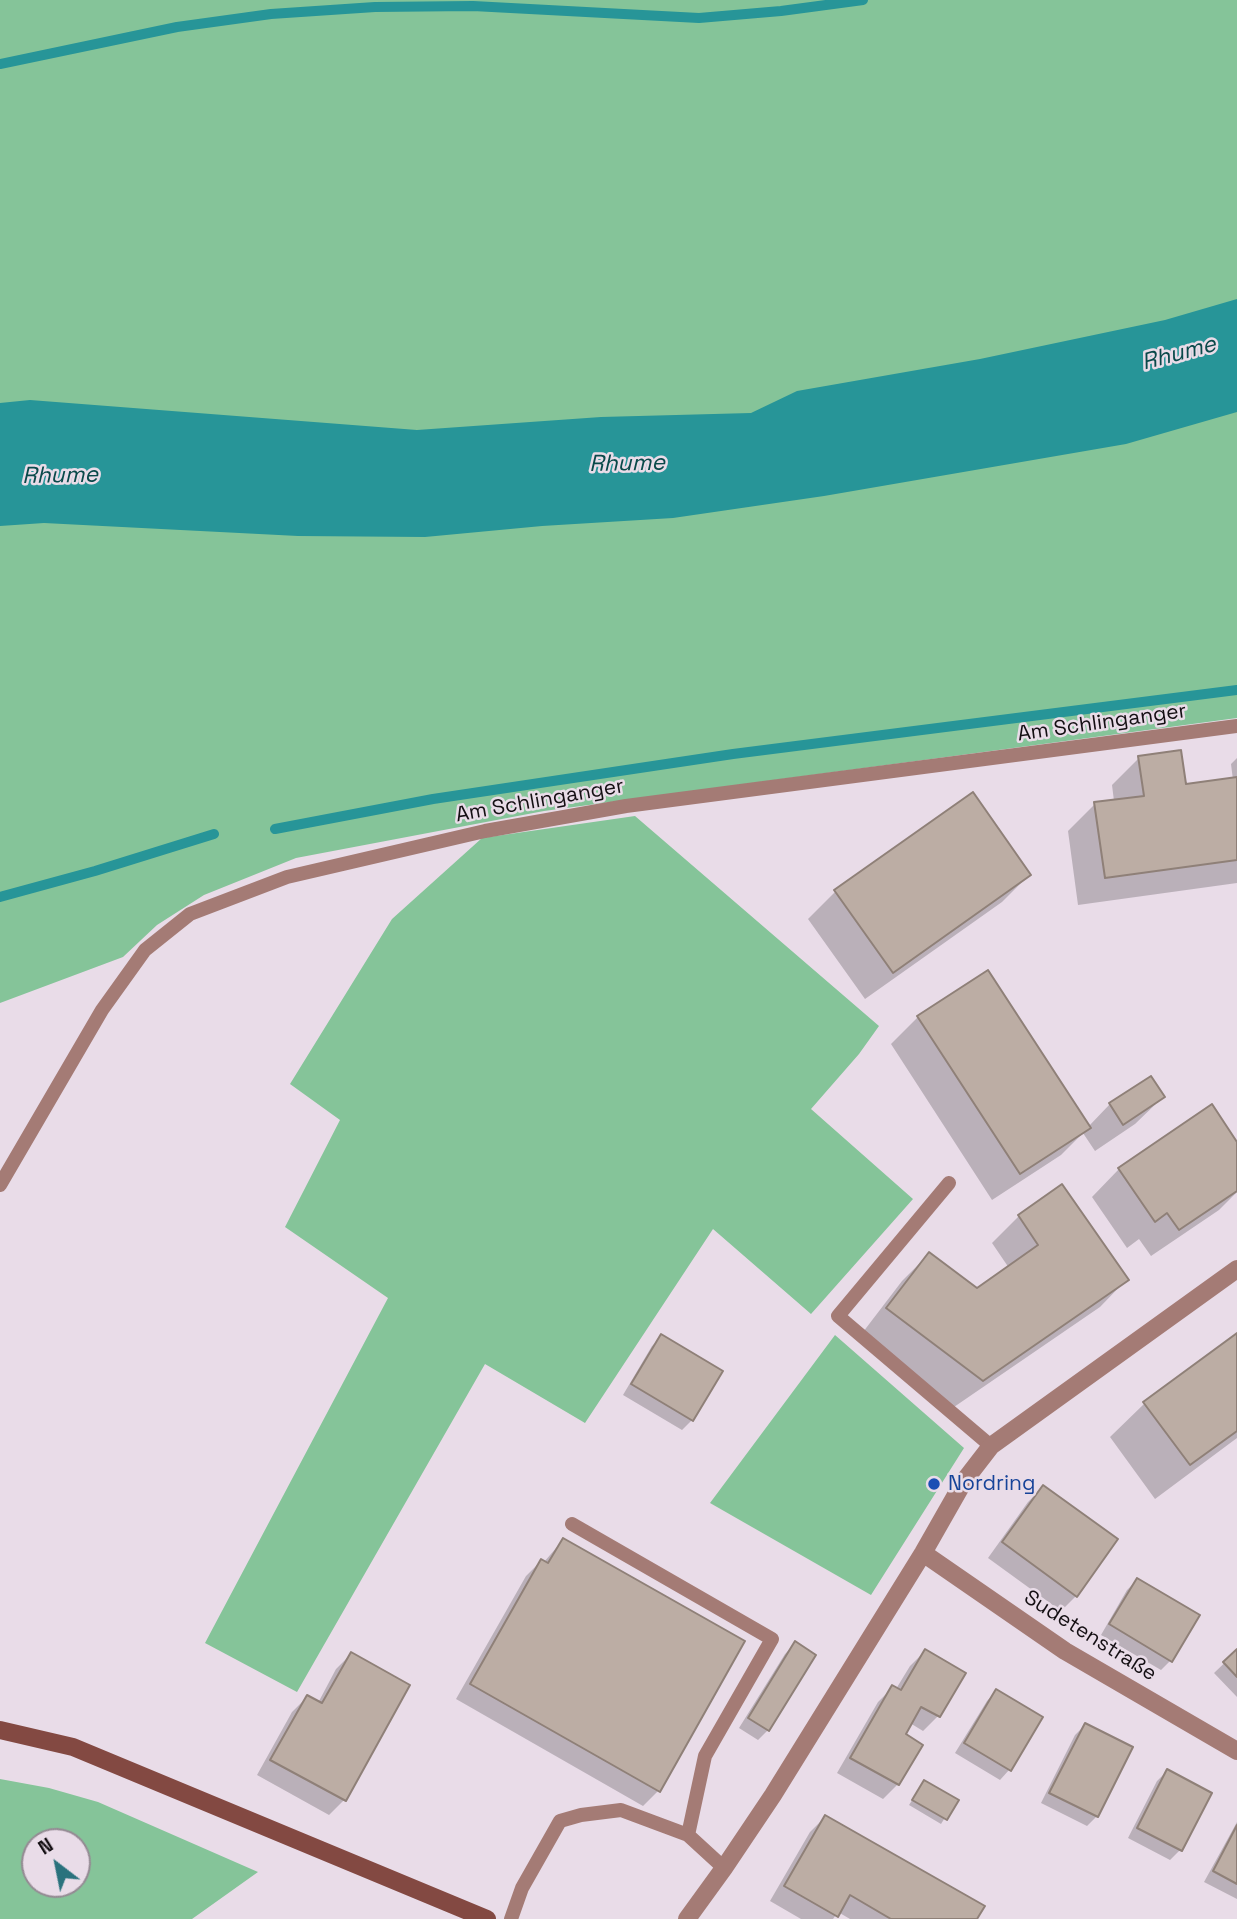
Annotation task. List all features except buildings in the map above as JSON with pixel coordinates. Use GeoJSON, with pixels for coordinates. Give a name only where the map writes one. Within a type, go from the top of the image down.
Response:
{"type":"FeatureCollection","features":[{"type":"Feature","properties":{"kind":"main road"},"geometry":{"type":"LineString","coordinates":[[0,1730],[73,1747],[487,1919]]}},
{"type":"Feature","properties":{"kind":"street"},"geometry":{"type":"LineString","coordinates":[[687,1919],[773,1795],[923,1553],[964,1481],[990,1446],[1237,1269]]}},
{"type":"Feature","properties":{"kind":"street","name":"Sudetenstraße"},"geometry":{"type":"LineString","coordinates":[[923,1553],[1065,1651],[1237,1752]]}},
{"type":"Feature","properties":{"kind":"lane","name":"Am Schlinganger"},"geometry":{"type":"LineString","coordinates":[[0,1185],[102,1010],[145,950],[190,914],[287,877],[485,831],[626,806],[1237,726]]}},
{"type":"Feature","properties":{"kind":"lane"},"geometry":{"type":"LineString","coordinates":[[949,1184],[838,1316],[990,1446]]}},
{"type":"Feature","properties":{"kind":"lane"},"geometry":{"type":"LineString","coordinates":[[572,1524],[772,1639],[705,1756],[688,1835]]}},
{"type":"Feature","properties":{"kind":"lane"},"geometry":{"type":"LineString","coordinates":[[511,1919],[522,1888],[560,1821],[581,1815],[621,1810],[688,1835],[724,1868]]}},
{"type":"Feature","properties":{"kind":"green space"},"geometry":{"type":"Polygon","coordinates":[[[0,0],[1237,0],[1237,718],[544,811],[296,858],[204,895],[157,925],[123,957],[0,1003],[0,0]]]}},
{"type":"Feature","properties":{"kind":"green space"},"geometry":{"type":"Polygon","coordinates":[[[635,816],[879,1026],[859,1054],[811,1109],[913,1199],[811,1314],[713,1229],[585,1423],[485,1364],[297,1692],[205,1643],[388,1298],[285,1227],[340,1120],[290,1084],[392,919],[482,838],[635,816]]]}},
{"type":"Feature","properties":{"kind":"green space"},"geometry":{"type":"Polygon","coordinates":[[[835,1335],[964,1448],[871,1595],[710,1503],[835,1335]]]}},
{"type":"Feature","properties":{"kind":"green space"},"geometry":{"type":"Polygon","coordinates":[[[0,1779],[49,1788],[98,1802],[258,1872],[192,1919],[0,1919],[0,1779]]]}},
{"type":"Feature","properties":{"kind":"water","name":"Rhume"},"geometry":{"type":"Polygon","coordinates":[[[1237,299],[1237,412],[1126,444],[824,496],[673,518],[425,537],[298,536],[44,523],[0,526],[0,403],[30,400],[417,430],[601,417],[751,413],[797,391],[980,359],[1165,320],[1237,299]]]}},
{"type":"Feature","properties":{"kind":"waterway"},"geometry":{"type":"LineString","coordinates":[[0,64],[177,27],[271,14],[375,7],[473,6],[699,18],[863,0]]}},
{"type":"Feature","properties":{"kind":"waterway"},"geometry":{"type":"LineString","coordinates":[[275,829],[433,799],[733,754],[1237,690]]}},
{"type":"Feature","properties":{"kind":"waterway"},"geometry":{"type":"LineString","coordinates":[[0,897],[214,834]]}},
{"type":"Feature","properties":{"kind":"place","name":"Nordring"},"geometry":{"type":"Point","coordinates":[934,1484]}}]}
